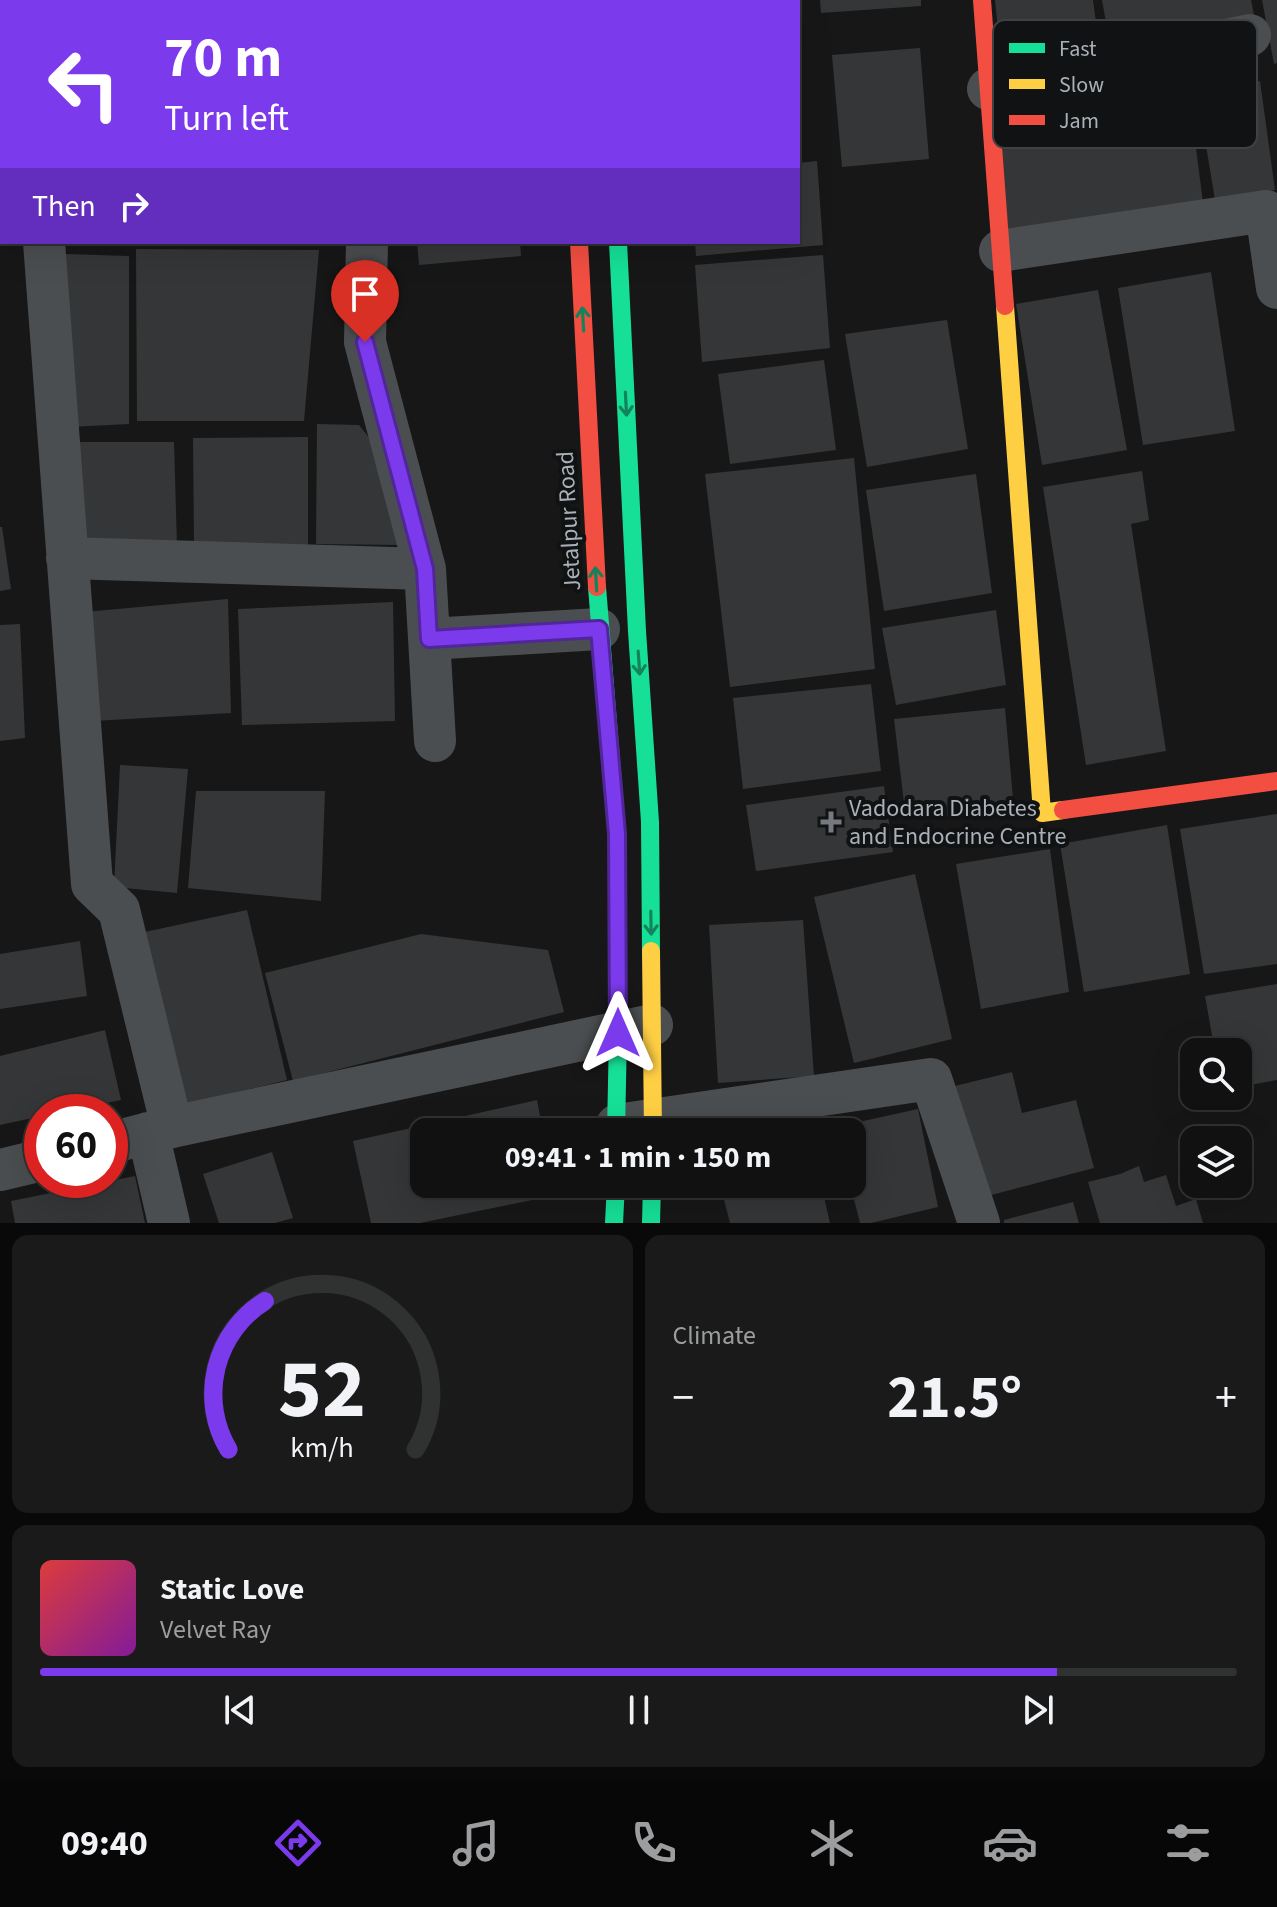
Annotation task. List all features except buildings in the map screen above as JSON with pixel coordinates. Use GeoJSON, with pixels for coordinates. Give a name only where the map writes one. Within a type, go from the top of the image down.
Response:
{"type":"FeatureCollection","features":[{"type":"Feature","properties":{"kind":"main road"},"geometry":{"type":"LineString","coordinates":[[982,0],[1042,813],[1277,781]]}},
{"type":"Feature","properties":{"kind":"main road","name":"Jetalpur Road"},"geometry":{"type":"LineString","coordinates":[[579,244],[599,629],[635,1029],[635,1118]]}},
{"type":"Feature","properties":{"kind":"main road","name":"Jetalpur Road"},"geometry":{"type":"LineString","coordinates":[[618,244],[637,631],[650,822],[635,1029],[635,1118]]}},
{"type":"Feature","properties":{"kind":"main road"},"geometry":{"type":"LineString","coordinates":[[614,1223],[615,1198]]}},
{"type":"Feature","properties":{"kind":"main road"},"geometry":{"type":"LineString","coordinates":[[651,1223],[652,1198]]}},
{"type":"Feature","properties":{"kind":"street"},"geometry":{"type":"LineString","coordinates":[[988,89],[993,88]]}},
{"type":"Feature","properties":{"kind":"street"},"geometry":{"type":"LineString","coordinates":[[1000,251],[1266,211],[1277,288]]}},
{"type":"Feature","properties":{"kind":"street"},"geometry":{"type":"LineString","coordinates":[[44,244],[92,884],[119,910],[143,1134],[169,1223]]}},
{"type":"Feature","properties":{"kind":"street"},"geometry":{"type":"LineString","coordinates":[[367,244],[365,342],[425,569],[435,741]]}},
{"type":"Feature","properties":{"kind":"street"},"geometry":{"type":"LineString","coordinates":[[67,558],[425,569]]}},
{"type":"Feature","properties":{"kind":"street"},"geometry":{"type":"LineString","coordinates":[[429,639],[599,629]]}},
{"type":"Feature","properties":{"kind":"street"},"geometry":{"type":"LineString","coordinates":[[143,1134],[635,1029]]}},
{"type":"Feature","properties":{"kind":"street"},"geometry":{"type":"LineString","coordinates":[[690,1118],[931,1079],[979,1223]]}},
{"type":"Feature","properties":{"kind":"street"},"geometry":{"type":"LineString","coordinates":[[0,1170],[24,1164]]}},
{"type":"Feature","properties":{"kind":"traffic: fast"},"geometry":{"type":"LineString","coordinates":[[618,244],[637,631],[650,822],[651,951]]}},
{"type":"Feature","properties":{"kind":"traffic: fast"},"geometry":{"type":"LineString","coordinates":[[597,587],[617,834],[616,1118]]}},
{"type":"Feature","properties":{"kind":"traffic: fast"},"geometry":{"type":"LineString","coordinates":[[614,1223],[615,1198]]}},
{"type":"Feature","properties":{"kind":"traffic: fast"},"geometry":{"type":"LineString","coordinates":[[651,1223],[652,1198]]}},
{"type":"Feature","properties":{"kind":"traffic: slow"},"geometry":{"type":"LineString","coordinates":[[1005,306],[1042,813],[1063,810]]}},
{"type":"Feature","properties":{"kind":"traffic: slow"},"geometry":{"type":"LineString","coordinates":[[651,951],[653,1118]]}},
{"type":"Feature","properties":{"kind":"traffic: jam"},"geometry":{"type":"LineString","coordinates":[[982,0],[993,146]]}},
{"type":"Feature","properties":{"kind":"traffic: jam"},"geometry":{"type":"LineString","coordinates":[[993,148],[1005,306]]}},
{"type":"Feature","properties":{"kind":"traffic: jam"},"geometry":{"type":"LineString","coordinates":[[579,244],[597,587]]}},
{"type":"Feature","properties":{"kind":"traffic: jam"},"geometry":{"type":"LineString","coordinates":[[1063,810],[1277,781]]}},
{"type":"Feature","properties":{"kind":"place","name":"Vadodara Diabetes and Endocrine Centre"},"geometry":{"type":"Point","coordinates":[831,822]}},
{"type":"Feature","properties":{"kind":"route"},"geometry":{"type":"LineString","coordinates":[[365,342],[425,569],[429,639],[599,629],[617,834],[618,1033]]}}]}
